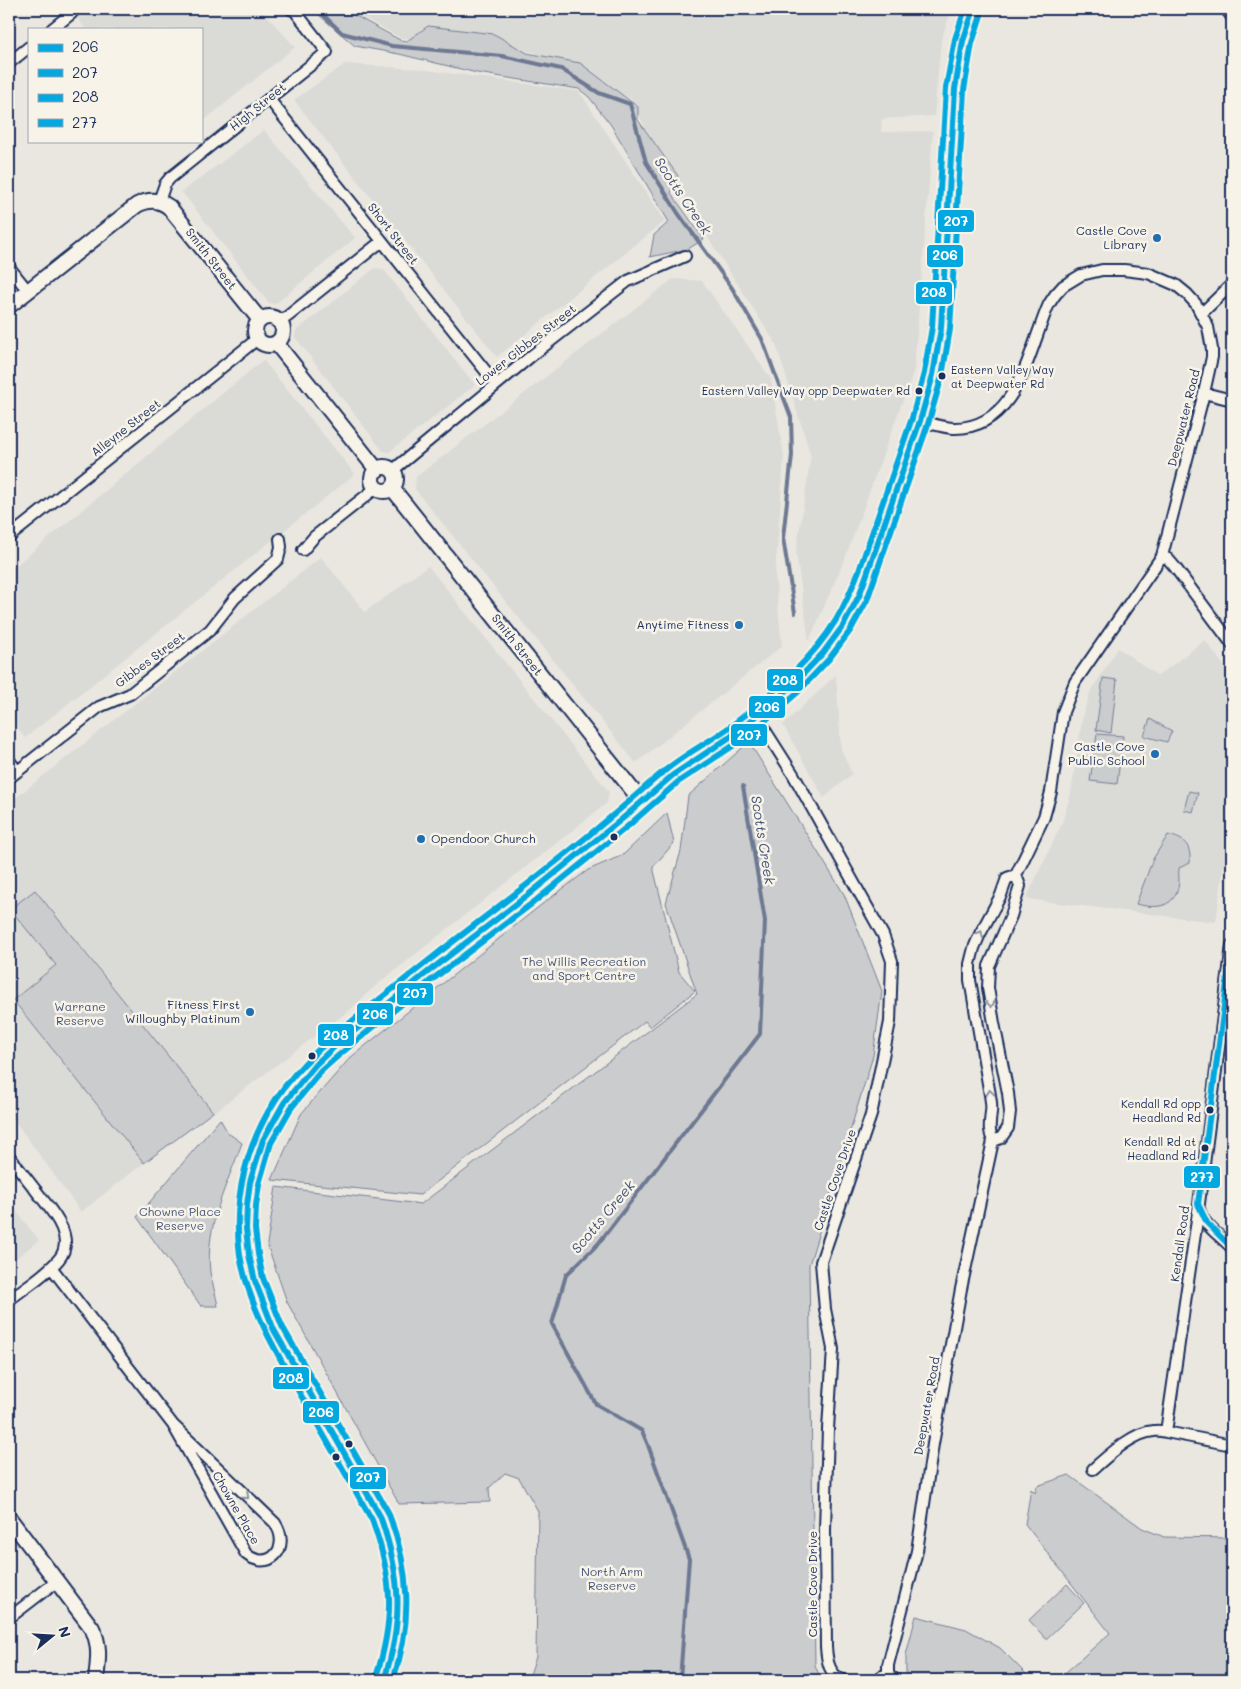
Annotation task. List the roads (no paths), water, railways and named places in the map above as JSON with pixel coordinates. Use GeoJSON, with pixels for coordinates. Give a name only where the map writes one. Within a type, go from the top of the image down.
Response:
{"type":"FeatureCollection","features":[{"type":"Feature","properties":{"kind":"main road"},"geometry":{"type":"LineString","coordinates":[[384,1680],[391,1662],[396,1640],[399,1614],[395,1562],[380,1516],[283,1347],[258,1290],[249,1255],[246,1229],[249,1190],[256,1160],[264,1140],[284,1103],[304,1077],[327,1054],[424,975],[535,890],[674,775],[756,716],[792,686],[823,653],[843,626],[859,596],[920,421],[933,375],[941,328],[955,89],[963,41],[974,9]]}},
{"type":"Feature","properties":{"kind":"street","name":"High Street"},"geometry":{"type":"LineString","coordinates":[[159,201],[170,178],[327,52],[295,11],[290,9]]}},
{"type":"Feature","properties":{"kind":"street"},"geometry":{"type":"LineString","coordinates":[[1226,9],[1232,16]]}},
{"type":"Feature","properties":{"kind":"street"},"geometry":{"type":"LineString","coordinates":[[53,28],[72,14]]}},
{"type":"Feature","properties":{"kind":"street"},"geometry":{"type":"LineString","coordinates":[[9,63],[28,48]]}},
{"type":"Feature","properties":{"kind":"street","name":"Short Street"},"geometry":{"type":"LineString","coordinates":[[269,99],[496,384]]}},
{"type":"Feature","properties":{"kind":"street"},"geometry":{"type":"LineString","coordinates":[[9,306],[137,205],[146,201],[159,201]]}},
{"type":"Feature","properties":{"kind":"street","name":"Smith Street"},"geometry":{"type":"LineString","coordinates":[[159,201],[170,207],[260,320]]}},
{"type":"Feature","properties":{"kind":"street"},"geometry":{"type":"LineString","coordinates":[[279,322],[382,241]]}},
{"type":"Feature","properties":{"kind":"street","name":"Lower Gibbes Street"},"geometry":{"type":"LineString","coordinates":[[392,471],[496,384],[628,281],[685,256]]}},
{"type":"Feature","properties":{"kind":"street"},"geometry":{"type":"LineString","coordinates":[[9,267],[28,291]]}},
{"type":"Feature","properties":{"kind":"street","name":"Deepwater Road"},"geometry":{"type":"LineString","coordinates":[[920,421],[952,428],[967,427],[981,424],[994,415],[1016,388],[1049,304],[1055,294],[1063,286],[1081,275],[1102,270],[1148,273],[1176,285],[1187,294],[1202,313],[1208,327],[1212,349],[1204,394],[1162,556],[1075,682],[1063,712],[1051,792],[1044,817],[1016,875],[1020,886],[1011,916],[989,966],[990,996],[1010,1112],[1008,1128],[1001,1138],[993,1141]]}},
{"type":"Feature","properties":{"kind":"street"},"geometry":{"type":"LineString","coordinates":[[1202,313],[1232,284]]}},
{"type":"Feature","properties":{"kind":"street"},"geometry":{"type":"LineString","coordinates":[[272,317],[279,322],[282,333],[276,343],[263,344],[257,338],[255,328],[260,320],[272,317]]}},
{"type":"Feature","properties":{"kind":"street","name":"Alleyne Street"},"geometry":{"type":"LineString","coordinates":[[9,537],[257,338]]}},
{"type":"Feature","properties":{"kind":"street"},"geometry":{"type":"LineString","coordinates":[[276,343],[377,470]]}},
{"type":"Feature","properties":{"kind":"street"},"geometry":{"type":"LineString","coordinates":[[1204,394],[1232,400]]}},
{"type":"Feature","properties":{"kind":"street"},"geometry":{"type":"LineString","coordinates":[[383,467],[392,471],[396,481],[392,488],[383,492],[376,488],[372,477],[377,470],[383,467]]}},
{"type":"Feature","properties":{"kind":"street"},"geometry":{"type":"LineString","coordinates":[[303,550],[314,537],[376,488]]}},
{"type":"Feature","properties":{"kind":"street","name":"Smith Street"},"geometry":{"type":"LineString","coordinates":[[392,488],[642,802]]}},
{"type":"Feature","properties":{"kind":"street","name":"Gibbes Street"},"geometry":{"type":"LineString","coordinates":[[9,778],[99,706],[130,694],[210,630],[235,598],[278,559],[280,539]]}},
{"type":"Feature","properties":{"kind":"street"},"geometry":{"type":"LineString","coordinates":[[1162,556],[1168,559],[1174,566],[1232,644]]}},
{"type":"Feature","properties":{"kind":"street","name":"Castle Cove Drive"},"geometry":{"type":"LineString","coordinates":[[756,716],[793,774],[883,935],[892,961],[890,1022],[871,1115],[821,1262],[825,1309],[832,1349],[825,1530],[826,1647],[827,1661],[832,1671],[838,1678],[844,1680]]}},
{"type":"Feature","properties":{"kind":"street"},"geometry":{"type":"LineString","coordinates":[[9,760],[17,771]]}},
{"type":"Feature","properties":{"kind":"street","name":"Deepwater Road"},"geometry":{"type":"LineString","coordinates":[[892,1678],[890,1655],[917,1551],[933,1444],[959,1299],[993,1141],[989,1133],[992,1111],[990,1095],[972,998],[970,964],[980,934],[1001,895],[1007,878],[1016,875]]}},
{"type":"Feature","properties":{"kind":"street","name":"Kendall Road"},"geometry":{"type":"LineString","coordinates":[[1166,1432],[1232,945]]}},
{"type":"Feature","properties":{"kind":"street"},"geometry":{"type":"LineString","coordinates":[[9,1156],[57,1218],[65,1238],[65,1250],[52,1267],[9,1300]]}},
{"type":"Feature","properties":{"kind":"street"},"geometry":{"type":"LineString","coordinates":[[1198,1204],[1200,1215],[1205,1222],[1232,1248]]}},
{"type":"Feature","properties":{"kind":"street","name":"Chowne Place"},"geometry":{"type":"LineString","coordinates":[[52,1267],[173,1425],[246,1554],[252,1559],[259,1560],[273,1557],[281,1548],[282,1542],[279,1530],[275,1524],[173,1425]]}},
{"type":"Feature","properties":{"kind":"street"},"geometry":{"type":"LineString","coordinates":[[1093,1468],[1118,1448],[1140,1435],[1153,1431],[1232,1445]]}},
{"type":"Feature","properties":{"kind":"street"},"geometry":{"type":"LineString","coordinates":[[9,1518],[57,1580],[96,1635],[99,1651],[96,1680]]}},
{"type":"Feature","properties":{"kind":"street"},"geometry":{"type":"LineString","coordinates":[[9,1618],[57,1580]]}},
{"type":"Feature","properties":{"kind":"street"},"geometry":{"type":"LineString","coordinates":[[878,1680],[882,1676],[892,1678]]}},
{"type":"Feature","properties":{"kind":"waterway","name":"Scotts Creek"},"geometry":{"type":"LineString","coordinates":[[317,9],[342,33],[392,46],[502,56],[561,69],[599,93],[630,104],[646,162],[678,213],[732,288],[762,339],[791,417],[792,455],[783,538],[795,613]]}},
{"type":"Feature","properties":{"kind":"waterway","name":"Scotts Creek"},"geometry":{"type":"LineString","coordinates":[[680,1680],[689,1559],[642,1431],[596,1404],[552,1324],[566,1275],[598,1244],[760,1034],[765,921],[743,786]]}},
{"type":"Feature","properties":{"kind":"place","name":"Castle Cove Library"},"geometry":{"type":"Point","coordinates":[1157,238]}},
{"type":"Feature","properties":{"kind":"place","name":"Eastern Valley Way at Deepwater Rd"},"geometry":{"type":"Point","coordinates":[942,376]}},
{"type":"Feature","properties":{"kind":"place","name":"Eastern Valley Way opp Deepwater Rd"},"geometry":{"type":"Point","coordinates":[919,391]}},
{"type":"Feature","properties":{"kind":"place","name":"Anytime Fitness"},"geometry":{"type":"Point","coordinates":[739,625]}},
{"type":"Feature","properties":{"kind":"place","name":"Castle Cove Public School"},"geometry":{"type":"Point","coordinates":[1155,754]}},
{"type":"Feature","properties":{"kind":"place","name":"Opendoor Church"},"geometry":{"type":"Point","coordinates":[421,839]}},
{"type":"Feature","properties":{"kind":"place","name":"Fitness First Willoughby Platinum"},"geometry":{"type":"Point","coordinates":[250,1012]}},
{"type":"Feature","properties":{"kind":"place","name":"Kendall Rd opp Headland Rd"},"geometry":{"type":"Point","coordinates":[1210,1110]}},
{"type":"Feature","properties":{"kind":"place","name":"Kendall Rd at Headland Rd"},"geometry":{"type":"Point","coordinates":[1205,1148]}},
{"type":"Feature","properties":{"kind":"park label","name":"The Willis Recreation and Sport Centre"},"geometry":{"type":"Point","coordinates":[584,969]}},
{"type":"Feature","properties":{"kind":"park label","name":"Warrane Reserve"},"geometry":{"type":"Point","coordinates":[80,1014]}},
{"type":"Feature","properties":{"kind":"park label","name":"Chowne Place Reserve"},"geometry":{"type":"Point","coordinates":[180,1219]}},
{"type":"Feature","properties":{"kind":"park label","name":"North Arm Reserve"},"geometry":{"type":"Point","coordinates":[612,1579]}}]}
